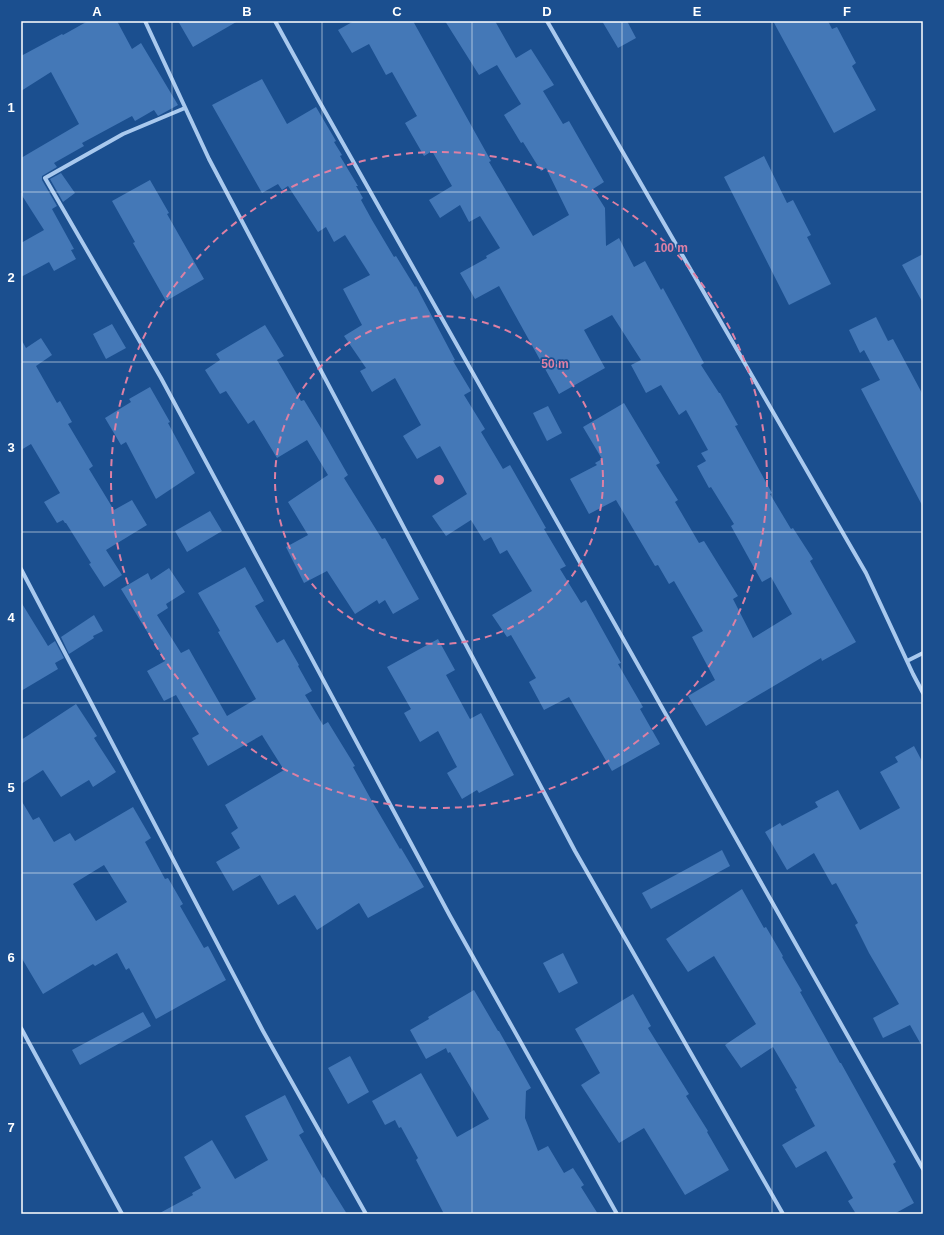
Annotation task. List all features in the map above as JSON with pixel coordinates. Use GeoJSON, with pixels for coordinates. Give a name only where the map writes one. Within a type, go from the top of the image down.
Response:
{"type":"FeatureCollection","features":[{"type":"Feature","properties":{"kind":"street"},"geometry":{"type":"LineString","coordinates":[[144,21],[212,166],[576,851],[783,1214]]}},
{"type":"Feature","properties":{"kind":"street"},"geometry":{"type":"LineString","coordinates":[[275,21],[923,1169]]}},
{"type":"Feature","properties":{"kind":"street"},"geometry":{"type":"LineString","coordinates":[[547,21],[866,573],[923,693]]}},
{"type":"Feature","properties":{"kind":"street"},"geometry":{"type":"LineString","coordinates":[[185,108],[123,134],[45,178],[162,378],[450,916],[617,1214]]}},
{"type":"Feature","properties":{"kind":"street"},"geometry":{"type":"LineString","coordinates":[[21,569],[263,1032],[366,1214]]}},
{"type":"Feature","properties":{"kind":"street"},"geometry":{"type":"LineString","coordinates":[[907,662],[923,653]]}},
{"type":"Feature","properties":{"kind":"street"},"geometry":{"type":"LineString","coordinates":[[21,1028],[122,1214]]}},
{"type":"Feature","properties":{"kind":"building"},"geometry":{"type":"Polygon","coordinates":[[[88,21],[117,21],[132,49],[141,43],[178,105],[158,116],[154,110],[135,121],[132,116],[82,143],[84,146],[54,163],[57,167],[42,176],[42,180],[57,206],[52,209],[74,249],[71,250],[76,259],[54,271],[49,262],[21,277],[21,243],[44,230],[21,194],[21,158],[79,124],[51,72],[21,91],[21,56],[88,21]]]}},
{"type":"Feature","properties":{"kind":"building"},"geometry":{"type":"Polygon","coordinates":[[[178,21],[238,21],[193,47],[178,21]]]}},
{"type":"Feature","properties":{"kind":"building"},"geometry":{"type":"Polygon","coordinates":[[[354,21],[413,21],[491,161],[489,162],[533,236],[569,215],[546,168],[541,171],[523,142],[521,143],[504,115],[521,104],[497,65],[479,75],[445,21],[495,21],[516,58],[531,49],[554,85],[543,91],[563,124],[569,121],[604,182],[593,189],[605,208],[606,246],[619,238],[634,267],[645,261],[661,290],[663,288],[704,363],[701,365],[720,393],[738,425],[735,426],[772,493],[770,494],[791,529],[793,528],[813,559],[810,561],[856,642],[822,661],[821,658],[706,726],[688,696],[715,680],[692,637],[703,631],[674,581],[669,584],[658,565],[655,566],[616,500],[589,514],[570,479],[597,465],[595,463],[602,459],[583,427],[624,403],[660,463],[656,465],[678,500],[675,502],[699,543],[704,541],[738,596],[733,599],[753,638],[792,614],[771,577],[762,582],[731,526],[734,524],[711,487],[709,488],[697,466],[706,461],[701,453],[708,450],[686,410],[679,415],[661,385],[646,393],[631,365],[641,360],[612,315],[584,330],[605,368],[559,394],[499,286],[475,299],[460,273],[487,258],[486,256],[500,248],[480,216],[469,222],[460,205],[440,218],[429,200],[452,186],[432,151],[424,156],[405,123],[417,116],[392,72],[386,75],[369,44],[352,53],[338,30],[354,21]]]}},
{"type":"Feature","properties":{"kind":"building"},"geometry":{"type":"Polygon","coordinates":[[[602,21],[627,21],[636,38],[618,48],[602,21]]]}},
{"type":"Feature","properties":{"kind":"building"},"geometry":{"type":"Polygon","coordinates":[[[773,21],[828,21],[832,29],[837,27],[856,63],[852,66],[876,110],[834,133],[773,21]]]}},
{"type":"Feature","properties":{"kind":"building"},"geometry":{"type":"Polygon","coordinates":[[[262,79],[287,124],[316,107],[336,141],[334,142],[342,155],[340,156],[358,186],[356,186],[363,198],[361,200],[394,257],[396,256],[415,287],[416,286],[455,360],[453,361],[471,391],[464,395],[485,429],[481,432],[503,469],[510,465],[546,528],[544,529],[566,566],[560,569],[581,603],[586,600],[621,663],[618,664],[643,707],[640,709],[660,744],[612,771],[569,697],[544,710],[529,682],[536,678],[511,635],[507,637],[492,615],[532,591],[507,550],[500,554],[491,537],[484,541],[471,520],[446,536],[432,516],[467,494],[440,446],[417,459],[403,436],[421,425],[395,378],[372,392],[360,371],[366,368],[344,336],[362,325],[343,289],[370,275],[345,235],[334,242],[326,227],[318,232],[288,186],[282,190],[278,184],[262,193],[212,105],[262,79]]]}},
{"type":"Feature","properties":{"kind":"building"},"geometry":{"type":"Polygon","coordinates":[[[764,156],[787,203],[793,200],[811,235],[807,237],[831,284],[789,305],[724,177],[764,156]]]}},
{"type":"Feature","properties":{"kind":"building"},"geometry":{"type":"Polygon","coordinates":[[[61,173],[75,193],[63,202],[50,179],[61,173]]]}},
{"type":"Feature","properties":{"kind":"building"},"geometry":{"type":"Polygon","coordinates":[[[150,180],[169,213],[167,214],[204,279],[166,301],[133,243],[135,242],[112,201],[150,180]]]}},
{"type":"Feature","properties":{"kind":"building"},"geometry":{"type":"Polygon","coordinates":[[[923,254],[923,303],[902,265],[923,254]]]}},
{"type":"Feature","properties":{"kind":"building"},"geometry":{"type":"Polygon","coordinates":[[[876,317],[888,341],[893,339],[923,395],[923,507],[861,389],[880,380],[864,350],[860,353],[849,330],[876,317]]]}},
{"type":"Feature","properties":{"kind":"building"},"geometry":{"type":"Polygon","coordinates":[[[112,324],[126,348],[106,359],[93,334],[112,324]]]}},
{"type":"Feature","properties":{"kind":"building"},"geometry":{"type":"Polygon","coordinates":[[[265,325],[284,356],[277,360],[301,401],[304,400],[324,433],[348,475],[344,478],[382,539],[385,538],[419,599],[393,614],[385,600],[379,604],[377,600],[355,614],[327,571],[304,583],[286,547],[308,535],[288,502],[328,475],[307,440],[277,458],[254,420],[248,424],[226,391],[220,394],[205,370],[220,360],[216,354],[265,325]]]}},
{"type":"Feature","properties":{"kind":"building"},"geometry":{"type":"Polygon","coordinates":[[[41,338],[52,355],[36,366],[57,403],[60,401],[72,422],[68,424],[93,466],[89,469],[114,510],[132,500],[147,525],[106,550],[122,575],[104,587],[66,523],[63,520],[57,523],[44,502],[60,493],[31,444],[21,450],[21,339],[26,348],[41,338]]]}},
{"type":"Feature","properties":{"kind":"building"},"geometry":{"type":"Polygon","coordinates":[[[150,387],[170,422],[168,423],[195,473],[156,499],[126,442],[121,445],[105,418],[131,402],[129,399],[150,387]]]}},
{"type":"Feature","properties":{"kind":"building"},"geometry":{"type":"Polygon","coordinates":[[[548,406],[562,433],[547,441],[533,413],[548,406]]]}},
{"type":"Feature","properties":{"kind":"building"},"geometry":{"type":"Polygon","coordinates":[[[210,511],[222,531],[187,552],[175,531],[210,511]]]}},
{"type":"Feature","properties":{"kind":"building"},"geometry":{"type":"Polygon","coordinates":[[[245,567],[264,601],[255,606],[277,643],[284,639],[312,691],[305,695],[323,725],[328,722],[355,766],[353,767],[373,803],[424,887],[368,918],[359,903],[317,930],[295,895],[278,905],[260,875],[233,891],[216,862],[240,848],[231,833],[238,828],[225,805],[284,770],[262,735],[208,766],[192,738],[199,734],[176,695],[164,701],[147,671],[165,661],[121,589],[148,573],[151,580],[169,568],[185,592],[166,604],[168,608],[157,615],[181,653],[189,649],[227,716],[256,699],[198,593],[245,567]]]}},
{"type":"Feature","properties":{"kind":"building"},"geometry":{"type":"Polygon","coordinates":[[[21,602],[48,646],[55,641],[64,658],[55,663],[58,669],[21,691],[21,602]]]}},
{"type":"Feature","properties":{"kind":"building"},"geometry":{"type":"Polygon","coordinates":[[[94,615],[103,631],[93,636],[94,638],[69,654],[61,637],[94,615]]]}},
{"type":"Feature","properties":{"kind":"building"},"geometry":{"type":"Polygon","coordinates":[[[438,639],[455,670],[446,675],[470,719],[481,713],[514,775],[479,793],[477,790],[462,799],[447,773],[457,767],[438,731],[420,742],[404,713],[411,709],[387,667],[438,639]]]}},
{"type":"Feature","properties":{"kind":"building"},"geometry":{"type":"Polygon","coordinates":[[[76,704],[97,736],[94,738],[116,772],[93,787],[89,780],[61,797],[43,770],[21,784],[21,740],[76,704]]]}},
{"type":"Feature","properties":{"kind":"building"},"geometry":{"type":"Polygon","coordinates":[[[914,746],[923,763],[923,1048],[910,1025],[883,1038],[873,1018],[899,1004],[869,953],[855,925],[858,923],[836,883],[832,885],[814,853],[787,870],[765,832],[780,823],[782,826],[818,807],[815,802],[838,790],[860,830],[900,808],[880,772],[898,762],[895,757],[914,746]]]}},
{"type":"Feature","properties":{"kind":"building"},"geometry":{"type":"Polygon","coordinates":[[[21,800],[33,820],[39,817],[54,842],[70,833],[75,841],[133,807],[151,838],[145,842],[165,879],[168,878],[183,904],[180,906],[204,948],[208,946],[226,980],[156,1019],[129,968],[126,970],[117,953],[95,966],[93,964],[43,994],[21,957],[21,800]],[[104,865],[73,884],[96,921],[127,902],[104,865]]]}},
{"type":"Feature","properties":{"kind":"building"},"geometry":{"type":"Polygon","coordinates":[[[722,850],[730,866],[651,909],[642,893],[722,850]]]}},
{"type":"Feature","properties":{"kind":"building"},"geometry":{"type":"Polygon","coordinates":[[[742,889],[764,928],[766,927],[783,956],[782,957],[802,991],[800,992],[896,1162],[893,1164],[914,1203],[894,1214],[856,1214],[848,1201],[853,1198],[826,1151],[796,1168],[782,1145],[815,1126],[795,1089],[797,1088],[773,1047],[741,1068],[725,1045],[756,1024],[714,956],[688,972],[666,939],[742,889]]]}},
{"type":"Feature","properties":{"kind":"building"},"geometry":{"type":"Polygon","coordinates":[[[563,953],[578,983],[559,993],[543,963],[563,953]]]}},
{"type":"Feature","properties":{"kind":"building"},"geometry":{"type":"Polygon","coordinates":[[[474,990],[531,1088],[526,1091],[525,1118],[538,1151],[548,1146],[564,1173],[573,1168],[584,1185],[581,1187],[598,1214],[444,1214],[416,1160],[418,1158],[401,1127],[399,1128],[395,1120],[385,1125],[372,1101],[421,1073],[457,1137],[489,1119],[450,1052],[448,1053],[446,1048],[426,1059],[410,1030],[429,1019],[428,1017],[474,990]]]}},
{"type":"Feature","properties":{"kind":"building"},"geometry":{"type":"Polygon","coordinates":[[[633,994],[651,1026],[648,1028],[689,1094],[686,1096],[708,1131],[707,1132],[729,1170],[685,1195],[644,1128],[619,1143],[581,1085],[600,1073],[575,1029],[633,994]]]}},
{"type":"Feature","properties":{"kind":"building"},"geometry":{"type":"Polygon","coordinates":[[[143,1012],[151,1026],[80,1065],[72,1050],[143,1012]]]}},
{"type":"Feature","properties":{"kind":"building"},"geometry":{"type":"Polygon","coordinates":[[[350,1056],[369,1092],[348,1104],[328,1068],[350,1056]]]}},
{"type":"Feature","properties":{"kind":"building"},"geometry":{"type":"Polygon","coordinates":[[[285,1095],[304,1132],[299,1135],[323,1178],[324,1177],[347,1214],[158,1214],[193,1195],[192,1193],[201,1188],[184,1157],[212,1140],[235,1179],[268,1160],[245,1116],[285,1095]]]}}]}
